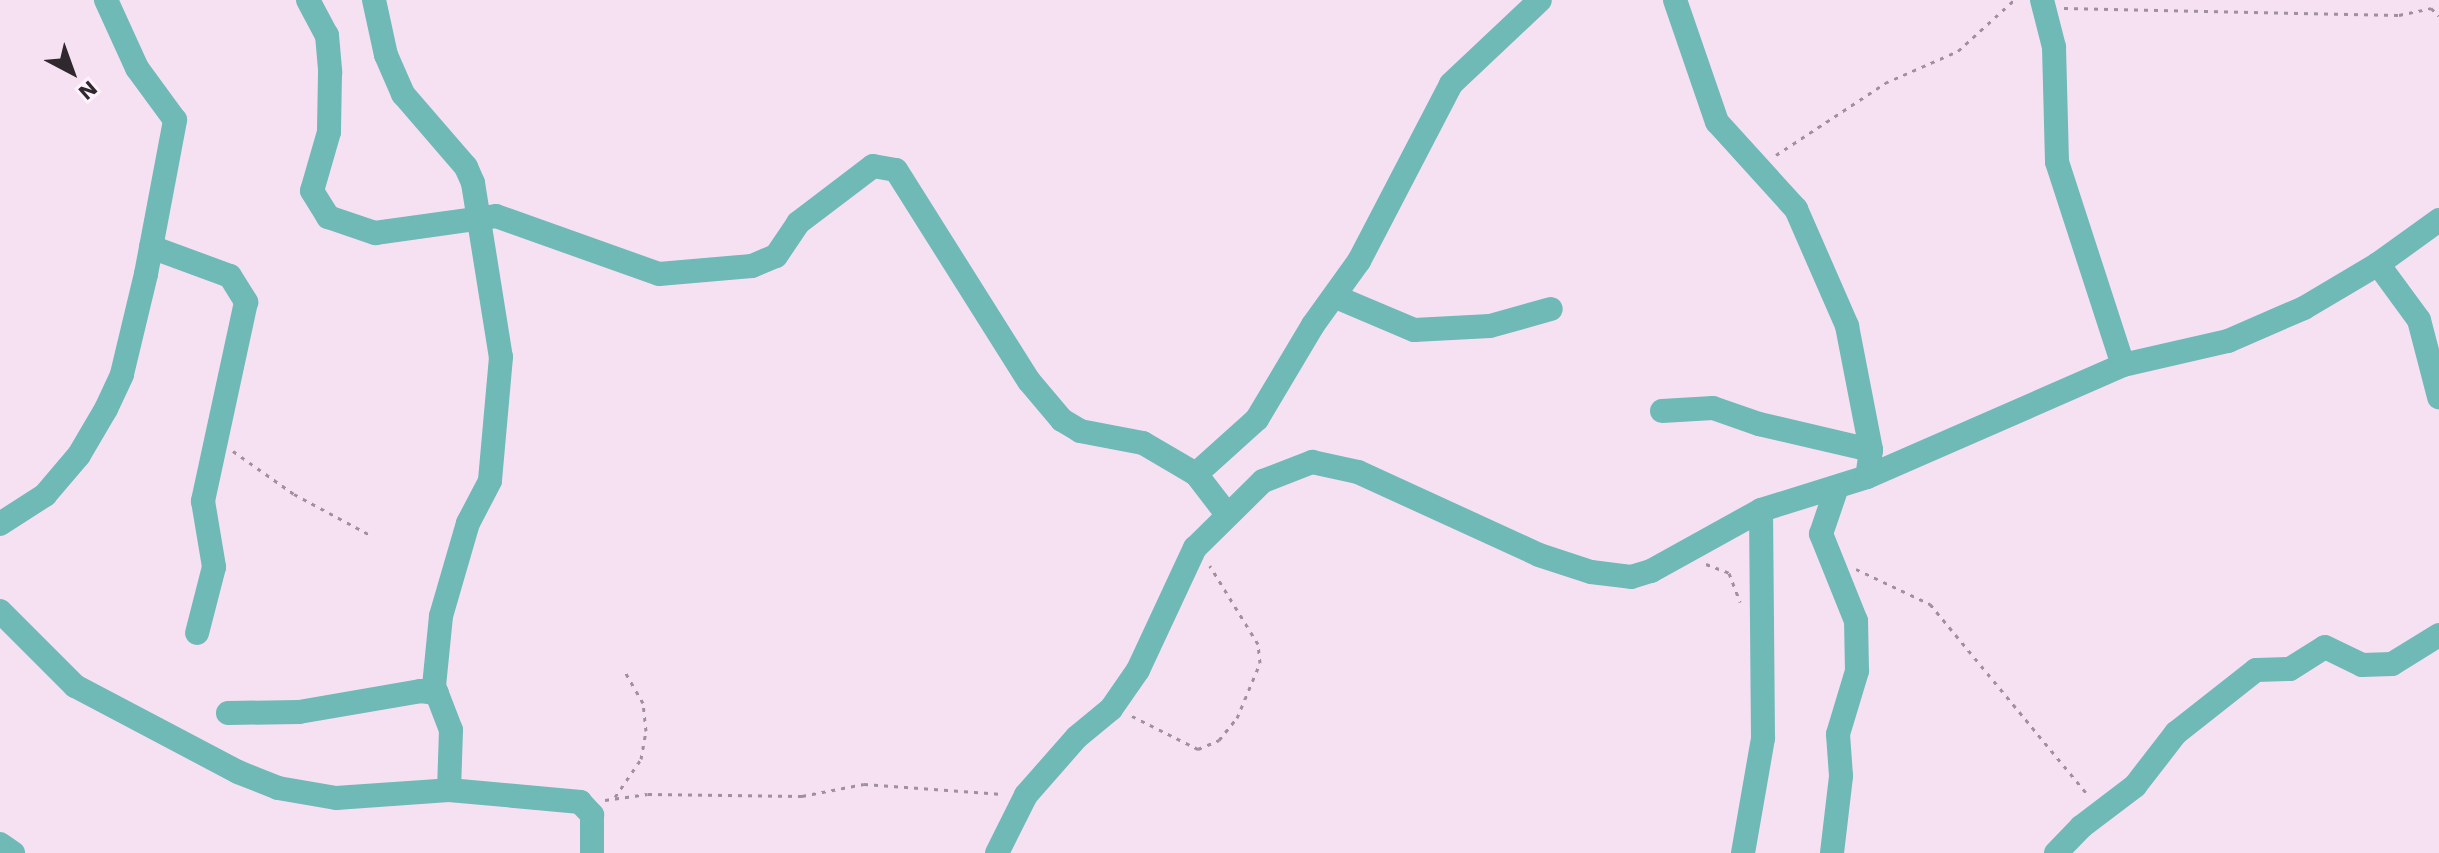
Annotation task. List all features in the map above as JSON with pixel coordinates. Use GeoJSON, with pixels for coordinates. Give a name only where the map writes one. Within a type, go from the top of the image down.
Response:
{"type":"FeatureCollection","features":[{"type":"Feature","properties":{"kind":"street"},"geometry":{"type":"LineString","coordinates":[[0,524],[45,495],[79,455],[106,409],[122,374],[151,247],[175,120],[137,68],[106,0]]}},
{"type":"Feature","properties":{"kind":"street"},"geometry":{"type":"LineString","coordinates":[[308,0],[328,48],[329,132],[312,191],[328,217],[375,233],[496,216],[659,274],[752,266],[776,256],[798,223],[873,166],[896,170],[1029,381],[1062,420],[1080,431],[1143,443],[1196,474],[1226,513]]}},
{"type":"Feature","properties":{"kind":"street"},"geometry":{"type":"LineString","coordinates":[[374,0],[386,55],[403,94],[466,167],[501,357],[490,481],[468,523],[441,616],[437,693],[451,730],[449,790]]}},
{"type":"Feature","properties":{"kind":"street"},"geometry":{"type":"LineString","coordinates":[[1196,474],[1257,419],[1313,325],[1336,297],[1451,84],[1540,0]]}},
{"type":"Feature","properties":{"kind":"street"},"geometry":{"type":"LineString","coordinates":[[1675,0],[1717,122],[1796,209],[1847,326],[1871,450],[1867,477]]}},
{"type":"Feature","properties":{"kind":"street"},"geometry":{"type":"LineString","coordinates":[[2043,4],[2054,47],[2057,162],[2123,365]]}},
{"type":"Feature","properties":{"kind":"street"},"geometry":{"type":"LineString","coordinates":[[997,853],[1026,795],[1077,737],[1111,709],[1138,670],[1195,548],[1226,513],[1263,481],[1312,462],[1358,472],[1539,555],[1591,572],[1631,577],[1651,571],[1761,510],[1867,477],[2123,365],[2228,341],[2304,308],[2378,264],[2439,220]]}},
{"type":"Feature","properties":{"kind":"street"},"geometry":{"type":"LineString","coordinates":[[151,247],[230,276],[241,289],[246,302],[203,501],[214,567],[197,633]]}},
{"type":"Feature","properties":{"kind":"street"},"geometry":{"type":"LineString","coordinates":[[2378,264],[2419,320],[2439,397]]}},
{"type":"Feature","properties":{"kind":"street"},"geometry":{"type":"LineString","coordinates":[[1336,297],[1414,330],[1490,326],[1551,309]]}},
{"type":"Feature","properties":{"kind":"street"},"geometry":{"type":"LineString","coordinates":[[1662,411],[1713,408],[1759,424],[1871,450]]}},
{"type":"Feature","properties":{"kind":"street"},"geometry":{"type":"LineString","coordinates":[[1832,853],[1841,776],[1838,734],[1856,681],[1857,656],[1856,621],[1821,534],[1837,487]]}},
{"type":"Feature","properties":{"kind":"street"},"geometry":{"type":"LineString","coordinates":[[1743,853],[1763,738],[1761,510]]}},
{"type":"Feature","properties":{"kind":"street"},"geometry":{"type":"LineString","coordinates":[[0,611],[75,686],[238,772],[278,788],[336,798],[449,790],[587,806],[592,853]]}},
{"type":"Feature","properties":{"kind":"street"},"geometry":{"type":"LineString","coordinates":[[2056,853],[2135,786],[2176,733],[2256,670],[2290,669],[2325,647],[2362,665],[2392,664],[2439,635]]}},
{"type":"Feature","properties":{"kind":"street"},"geometry":{"type":"LineString","coordinates":[[228,713],[299,712],[420,691],[437,693]]}},
{"type":"Feature","properties":{"kind":"street"},"geometry":{"type":"LineString","coordinates":[[0,844],[13,853]]}},
{"type":"Feature","properties":{"kind":"path"},"geometry":{"type":"LineString","coordinates":[[1759,167],[1885,83],[1958,51],[2014,0]]}},
{"type":"Feature","properties":{"kind":"path"},"geometry":{"type":"LineString","coordinates":[[2043,4],[2399,15],[2431,8],[2439,16]]}},
{"type":"Feature","properties":{"kind":"path"},"geometry":{"type":"LineString","coordinates":[[217,439],[294,494],[370,535]]}},
{"type":"Feature","properties":{"kind":"path"},"geometry":{"type":"LineString","coordinates":[[1111,709],[1154,724],[1198,749],[1219,740],[1237,718],[1260,663],[1258,644],[1195,548]]}},
{"type":"Feature","properties":{"kind":"path"},"geometry":{"type":"LineString","coordinates":[[1831,558],[1896,584],[1930,604],[1972,660],[2021,712],[2055,761],[2103,810]]}},
{"type":"Feature","properties":{"kind":"path"},"geometry":{"type":"LineString","coordinates":[[1703,564],[1729,573],[1744,612]]}},
{"type":"Feature","properties":{"kind":"path"},"geometry":{"type":"LineString","coordinates":[[615,797],[641,759],[646,731],[643,703],[625,672]]}},
{"type":"Feature","properties":{"kind":"path"},"geometry":{"type":"LineString","coordinates":[[587,806],[615,797],[802,796],[864,784],[1026,795]]}}]}
